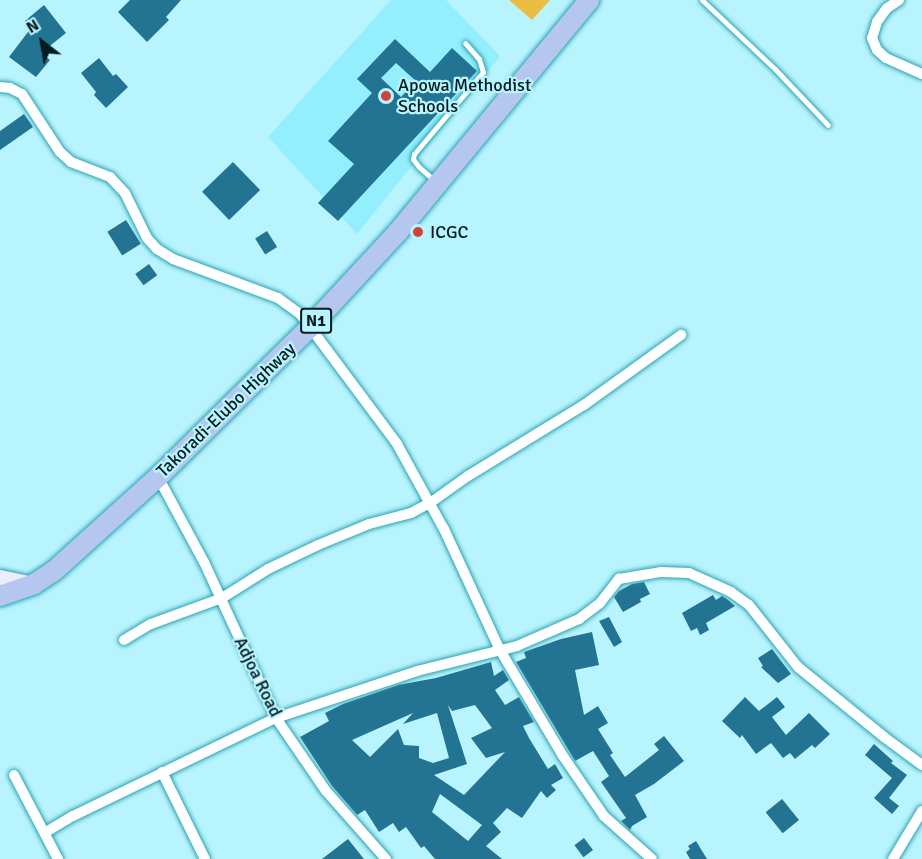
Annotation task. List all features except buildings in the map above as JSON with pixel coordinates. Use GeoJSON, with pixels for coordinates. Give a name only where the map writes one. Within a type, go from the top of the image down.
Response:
{"type":"FeatureCollection","features":[{"type":"Feature","properties":{"kind":"highway","name":"Takoradi-Elubo Highway"},"geometry":{"type":"LineString","coordinates":[[0,596],[34,584],[54,571],[158,477],[309,328],[359,277],[589,0]]}},
{"type":"Feature","properties":{"kind":"main road"},"geometry":{"type":"LineString","coordinates":[[0,577],[34,584]]}},
{"type":"Feature","properties":{"kind":"street"},"geometry":{"type":"LineString","coordinates":[[899,0],[887,8],[877,22],[872,38],[877,50],[886,58],[922,74]]}},
{"type":"Feature","properties":{"kind":"street"},"geometry":{"type":"LineString","coordinates":[[0,87],[10,88],[21,94],[60,152],[70,162],[110,177],[125,193],[147,238],[157,249],[173,259],[278,298],[301,315],[397,444],[430,503],[500,650],[530,703],[594,802],[626,838],[652,859]]}},
{"type":"Feature","properties":{"kind":"street"},"geometry":{"type":"LineString","coordinates":[[124,640],[151,624],[222,598],[268,569],[318,544],[369,524],[411,513],[430,503],[468,476],[584,405],[681,335]]}},
{"type":"Feature","properties":{"kind":"street","name":"Adjoa Road"},"geometry":{"type":"LineString","coordinates":[[158,477],[222,598],[251,667],[276,718],[326,791],[386,859]]}},
{"type":"Feature","properties":{"kind":"street"},"geometry":{"type":"LineString","coordinates":[[46,832],[162,772],[276,718],[384,681],[517,646],[579,619],[600,603],[619,579],[661,572],[689,573],[731,592],[749,605],[798,667],[922,765]]}},
{"type":"Feature","properties":{"kind":"street"},"geometry":{"type":"LineString","coordinates":[[162,772],[205,859]]}},
{"type":"Feature","properties":{"kind":"street"},"geometry":{"type":"LineString","coordinates":[[14,775],[46,832],[58,859]]}},
{"type":"Feature","properties":{"kind":"street"},"geometry":{"type":"LineString","coordinates":[[893,859],[922,811]]}},
{"type":"Feature","properties":{"kind":"lane"},"geometry":{"type":"LineString","coordinates":[[702,0],[828,125]]}},
{"type":"Feature","properties":{"kind":"lane"},"geometry":{"type":"LineString","coordinates":[[438,184],[413,159],[414,154],[483,72],[479,59],[465,43]]}},
{"type":"Feature","properties":{"kind":"shaded area","name":"Apowa Methodist Schools"},"geometry":{"type":"Polygon","coordinates":[[[391,0],[446,0],[500,56],[357,234],[268,137],[391,0]]]}},
{"type":"Feature","properties":{"kind":"shaded area"},"geometry":{"type":"Polygon","coordinates":[[[509,0],[550,0],[532,20],[509,0]]]}},
{"type":"Feature","properties":{"kind":"place","name":"Apowa Methodist Schools"},"geometry":{"type":"Point","coordinates":[386,96]}},
{"type":"Feature","properties":{"kind":"place","name":"ICGC"},"geometry":{"type":"Point","coordinates":[418,232]}}]}
